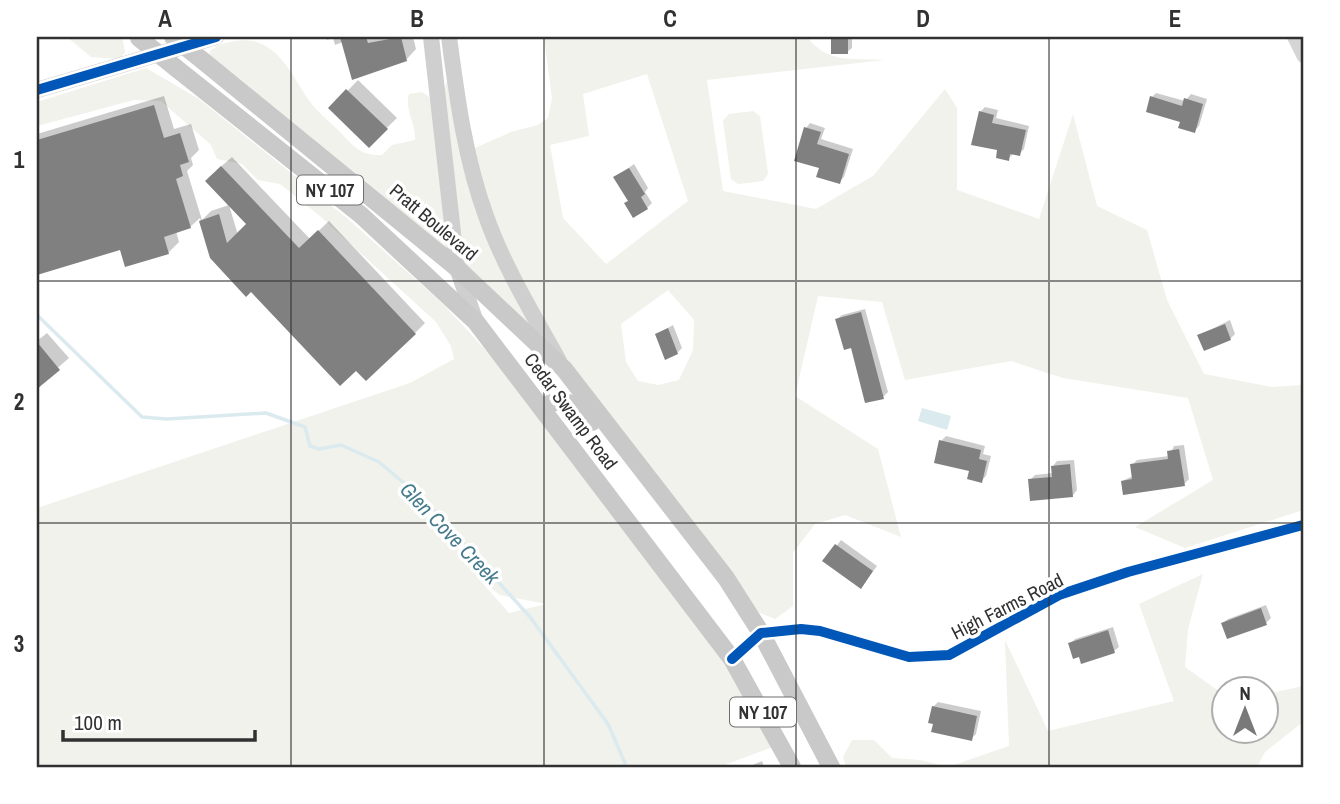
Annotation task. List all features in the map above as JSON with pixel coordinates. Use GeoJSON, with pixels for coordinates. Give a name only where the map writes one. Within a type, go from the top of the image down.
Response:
{"type":"FeatureCollection","features":[{"type":"Feature","properties":{"kind":"main road","name":"NY 107"},"geometry":{"type":"LineString","coordinates":[[138,37],[361,215],[476,321]]}},
{"type":"Feature","properties":{"kind":"main road","name":"Pratt Boulevard"},"geometry":{"type":"LineString","coordinates":[[173,37],[457,268],[564,369]]}},
{"type":"Feature","properties":{"kind":"main road"},"geometry":{"type":"LineString","coordinates":[[37,90],[216,37]]}},
{"type":"Feature","properties":{"kind":"main road","name":"Cedar Swamp Road"},"geometry":{"type":"LineString","coordinates":[[431,37],[457,268],[476,321],[732,659],[782,744],[792,767]]}},
{"type":"Feature","properties":{"kind":"main road"},"geometry":{"type":"LineString","coordinates":[[440,37],[443,57],[453,68]]}},
{"type":"Feature","properties":{"kind":"main road","name":"Cedar Swamp Road"},"geometry":{"type":"LineString","coordinates":[[449,37],[464,132],[486,217],[510,272],[564,369],[726,578],[761,633],[831,767]]}},
{"type":"Feature","properties":{"kind":"main road"},"geometry":{"type":"LineString","coordinates":[[543,407],[559,400],[579,407],[632,472],[674,509]]}},
{"type":"Feature","properties":{"kind":"street"},"geometry":{"type":"LineString","coordinates":[[1293,37],[1303,57]]}},
{"type":"Feature","properties":{"kind":"street","name":"High Farms Road"},"geometry":{"type":"LineString","coordinates":[[761,633],[820,631],[909,657],[948,655],[1059,596],[1128,572],[1303,525]]}},
{"type":"Feature","properties":{"kind":"street"},"geometry":{"type":"LineString","coordinates":[[732,659],[761,633]]}},
{"type":"Feature","properties":{"kind":"shaded area"},"geometry":{"type":"Polygon","coordinates":[[[67,37],[118,37],[123,41],[125,53],[119,59],[91,57],[67,37]]]}},
{"type":"Feature","properties":{"kind":"shaded area"},"geometry":{"type":"Polygon","coordinates":[[[544,37],[807,37],[815,46],[832,56],[884,60],[707,80],[723,191],[816,209],[873,176],[945,89],[957,108],[957,190],[1039,219],[1073,114],[1097,206],[1147,230],[1167,300],[1204,374],[1272,387],[1303,385],[1303,510],[1185,548],[1135,527],[1213,480],[1188,398],[1063,378],[1011,361],[905,380],[882,302],[818,296],[795,396],[878,449],[901,537],[845,515],[815,524],[793,553],[793,606],[775,619],[755,611],[566,369],[210,59],[210,51],[225,43],[249,40],[270,49],[287,67],[319,112],[357,148],[374,155],[382,155],[392,145],[415,140],[408,105],[409,94],[422,92],[429,97],[435,118],[447,81],[461,115],[468,151],[511,132],[538,125],[548,118],[552,98],[544,37]],[[647,74],[583,94],[589,136],[550,145],[563,218],[606,264],[688,201],[647,74]],[[668,290],[621,324],[626,362],[638,381],[658,385],[679,380],[693,350],[694,320],[668,290]]]}},
{"type":"Feature","properties":{"kind":"shaded area"},"geometry":{"type":"Polygon","coordinates":[[[146,68],[199,99],[348,219],[441,302],[517,384],[745,681],[781,744],[719,767],[37,767],[37,508],[410,383],[454,359],[451,346],[436,322],[321,217],[280,184],[258,180],[242,164],[217,159],[211,145],[161,101],[134,100],[37,126],[37,102],[146,68]],[[478,578],[509,613],[546,604],[500,595],[478,578]]]}},
{"type":"Feature","properties":{"kind":"shaded area"},"geometry":{"type":"Polygon","coordinates":[[[753,111],[760,116],[768,174],[763,181],[738,184],[731,179],[723,121],[729,114],[753,111]]]}},
{"type":"Feature","properties":{"kind":"shaded area"},"geometry":{"type":"Polygon","coordinates":[[[922,408],[951,416],[947,430],[918,421],[922,408]]]}},
{"type":"Feature","properties":{"kind":"shaded area"},"geometry":{"type":"Polygon","coordinates":[[[1203,574],[1188,629],[1185,667],[1210,685],[1210,744],[1275,744],[1265,752],[1257,767],[948,767],[1009,746],[1005,640],[1048,731],[1174,701],[1139,604],[1203,574]]]}},
{"type":"Feature","properties":{"kind":"shaded area"},"geometry":{"type":"Polygon","coordinates":[[[1303,686],[1303,722],[1280,740],[1280,691],[1303,686]]]}},
{"type":"Feature","properties":{"kind":"shaded area"},"geometry":{"type":"Polygon","coordinates":[[[852,740],[874,740],[892,758],[920,760],[948,767],[846,767],[843,757],[852,740]]]}},
{"type":"Feature","properties":{"kind":"building"},"geometry":{"type":"Polygon","coordinates":[[[340,37],[366,37],[368,43],[401,37],[407,61],[352,80],[340,37]]]}},
{"type":"Feature","properties":{"kind":"building"},"geometry":{"type":"Polygon","coordinates":[[[831,37],[848,37],[848,54],[831,54],[831,37]]]}},
{"type":"Feature","properties":{"kind":"building"},"geometry":{"type":"Polygon","coordinates":[[[346,89],[388,129],[369,148],[328,108],[346,89]]]}},
{"type":"Feature","properties":{"kind":"building"},"geometry":{"type":"Polygon","coordinates":[[[1150,96],[1182,106],[1184,98],[1203,104],[1195,133],[1178,128],[1180,122],[1146,112],[1150,96]]]}},
{"type":"Feature","properties":{"kind":"building"},"geometry":{"type":"Polygon","coordinates":[[[154,105],[164,138],[180,133],[189,162],[180,165],[183,176],[176,179],[191,228],[164,237],[169,254],[125,267],[120,250],[37,275],[37,140],[154,105]]]}},
{"type":"Feature","properties":{"kind":"building"},"geometry":{"type":"Polygon","coordinates":[[[979,111],[994,115],[992,123],[1026,130],[1020,156],[1010,154],[1009,161],[996,158],[997,150],[971,145],[979,111]]]}},
{"type":"Feature","properties":{"kind":"building"},"geometry":{"type":"Polygon","coordinates":[[[804,127],[821,132],[817,144],[849,154],[840,184],[816,177],[819,168],[794,161],[804,127]]]}},
{"type":"Feature","properties":{"kind":"building"},"geometry":{"type":"Polygon","coordinates":[[[221,166],[299,248],[318,230],[416,334],[366,381],[356,371],[340,386],[251,292],[246,297],[210,258],[199,221],[219,214],[227,243],[246,224],[205,181],[221,166]]]}},
{"type":"Feature","properties":{"kind":"building"},"geometry":{"type":"Polygon","coordinates":[[[629,168],[645,194],[641,197],[648,209],[633,218],[624,203],[628,201],[613,177],[629,168]]]}},
{"type":"Feature","properties":{"kind":"building"},"geometry":{"type":"Polygon","coordinates":[[[861,312],[884,399],[865,403],[851,348],[844,350],[835,319],[861,312]]]}},
{"type":"Feature","properties":{"kind":"building"},"geometry":{"type":"Polygon","coordinates":[[[1225,324],[1231,340],[1204,351],[1197,335],[1225,324]]]}},
{"type":"Feature","properties":{"kind":"building"},"geometry":{"type":"Polygon","coordinates":[[[668,328],[678,354],[665,360],[655,334],[668,328]]]}},
{"type":"Feature","properties":{"kind":"building"},"geometry":{"type":"Polygon","coordinates":[[[37,342],[60,370],[37,389],[37,342]]]}},
{"type":"Feature","properties":{"kind":"building"},"geometry":{"type":"Polygon","coordinates":[[[939,440],[981,450],[979,459],[987,461],[982,483],[967,479],[969,471],[934,463],[939,440]]]}},
{"type":"Feature","properties":{"kind":"building"},"geometry":{"type":"Polygon","coordinates":[[[1179,449],[1185,486],[1123,495],[1121,481],[1132,479],[1130,464],[1168,459],[1167,451],[1179,449]]]}},
{"type":"Feature","properties":{"kind":"building"},"geometry":{"type":"Polygon","coordinates":[[[1070,464],[1073,497],[1030,501],[1028,479],[1052,477],[1051,466],[1070,464]]]}},
{"type":"Feature","properties":{"kind":"building"},"geometry":{"type":"Polygon","coordinates":[[[835,544],[873,571],[861,589],[822,561],[835,544]]]}},
{"type":"Feature","properties":{"kind":"building"},"geometry":{"type":"Polygon","coordinates":[[[1261,608],[1267,625],[1227,639],[1221,623],[1261,608]]]}},
{"type":"Feature","properties":{"kind":"building"},"geometry":{"type":"Polygon","coordinates":[[[1108,630],[1115,653],[1081,664],[1079,657],[1073,659],[1068,643],[1108,630]]]}},
{"type":"Feature","properties":{"kind":"building"},"geometry":{"type":"Polygon","coordinates":[[[932,706],[977,716],[972,741],[931,732],[933,724],[928,723],[932,706]]]}},
{"type":"Feature","properties":{"kind":"waterway","name":"Glen Cove Creek"},"geometry":{"type":"LineString","coordinates":[[37,315],[142,417],[167,419],[266,413],[305,427],[310,446],[319,449],[341,445],[379,462],[424,500],[530,617],[608,724],[625,763],[624,767]]}},
{"type":"Feature","properties":{"kind":"cycle path"},"geometry":{"type":"LineString","coordinates":[[37,90],[216,37]]}},
{"type":"Feature","properties":{"kind":"cycle path"},"geometry":{"type":"LineString","coordinates":[[732,659],[761,633],[801,629],[820,631],[909,657],[949,655],[1059,595],[1128,572],[1303,525]]}}]}
